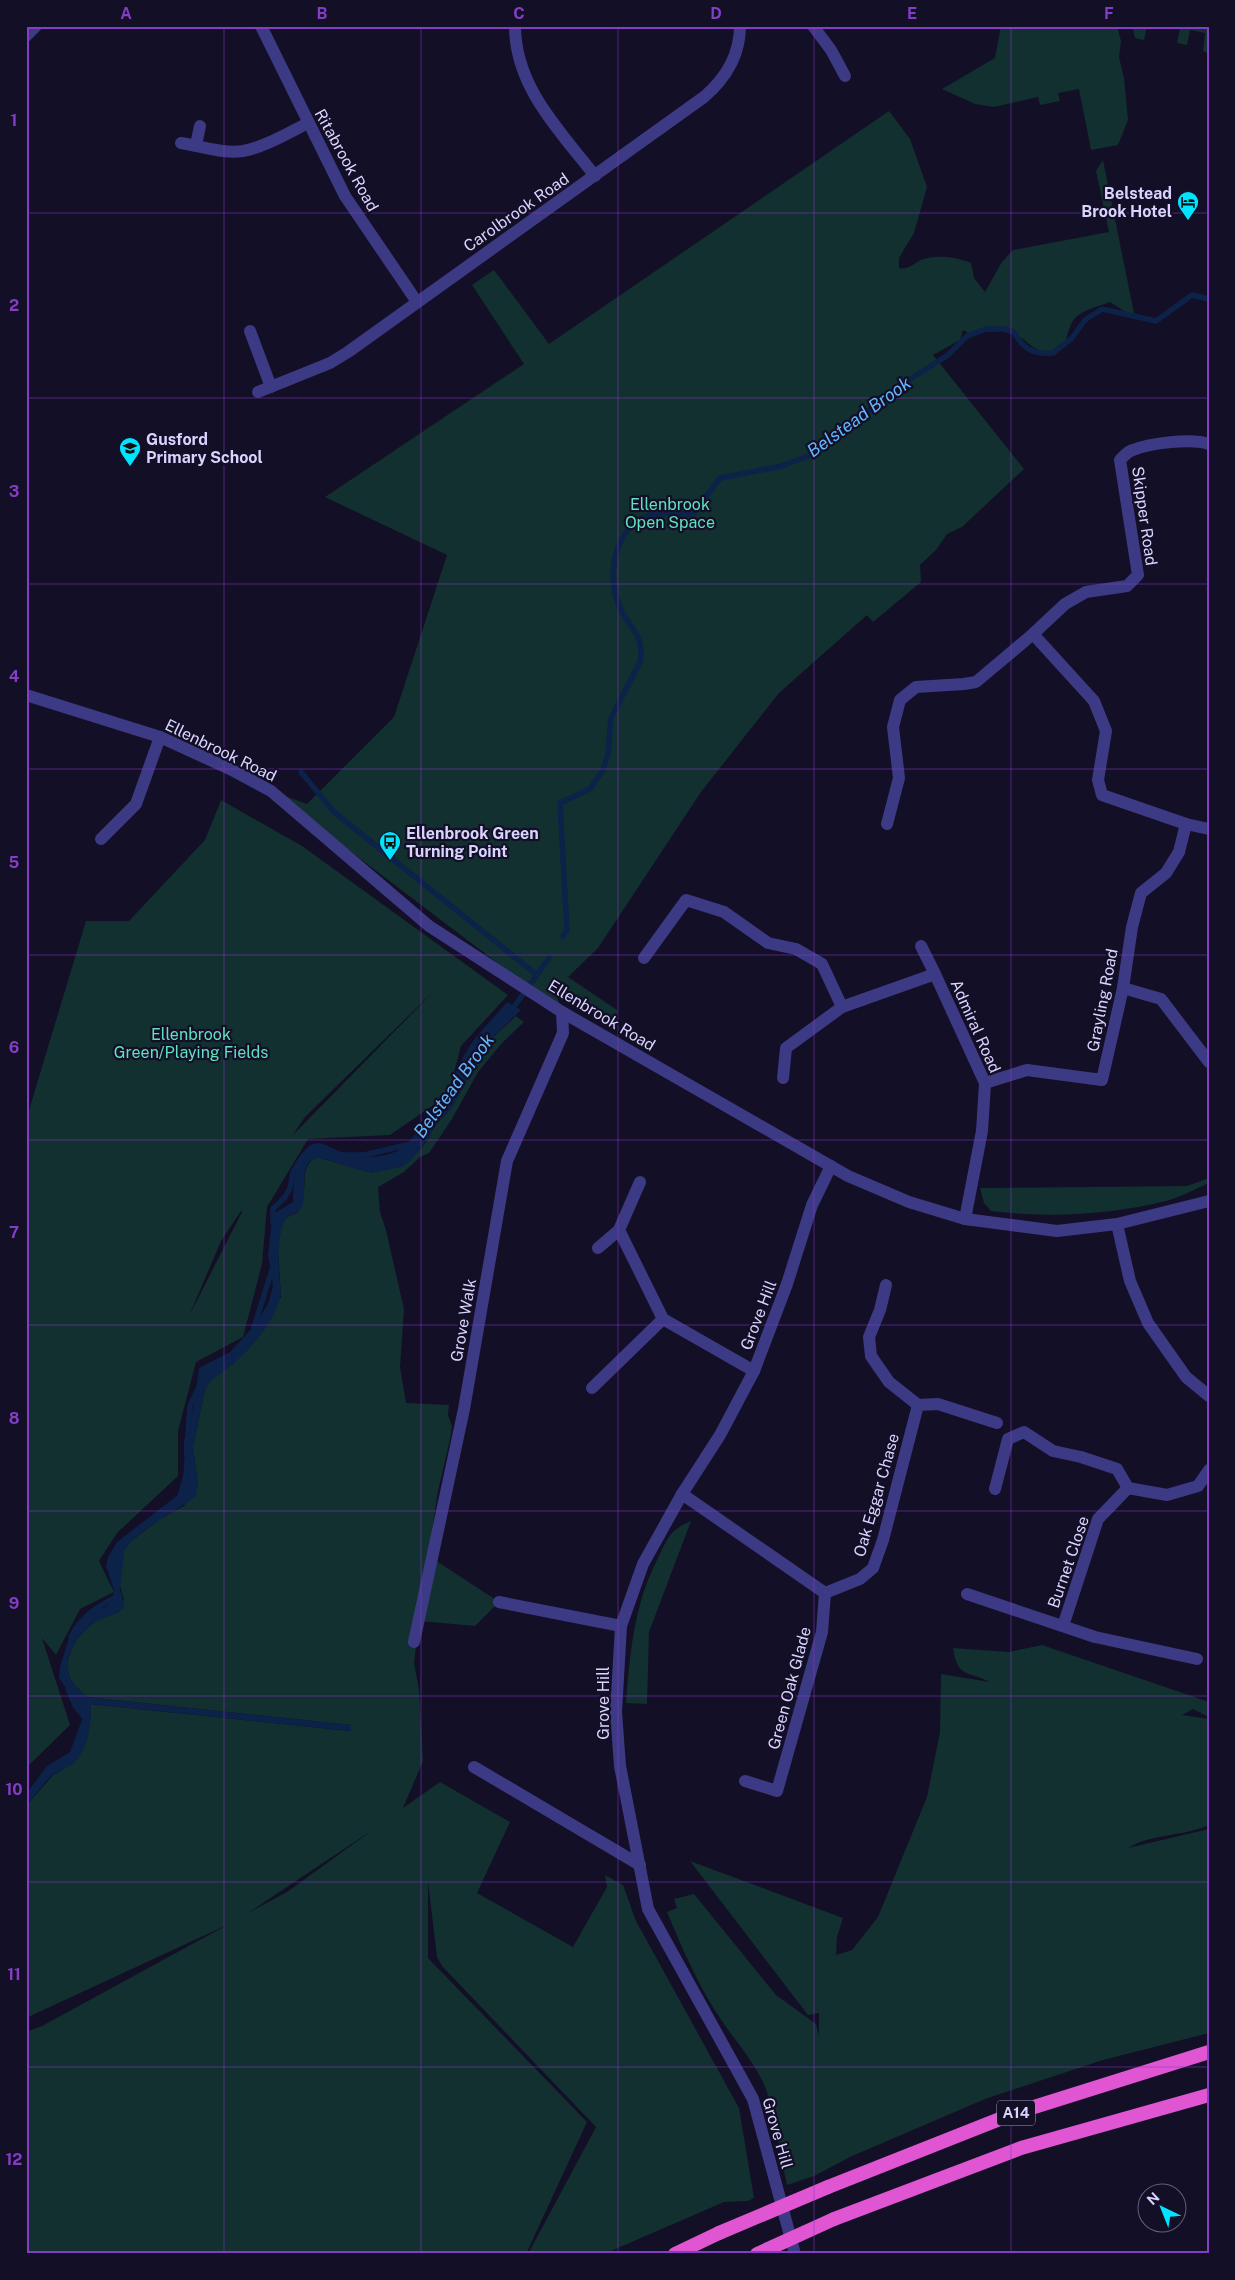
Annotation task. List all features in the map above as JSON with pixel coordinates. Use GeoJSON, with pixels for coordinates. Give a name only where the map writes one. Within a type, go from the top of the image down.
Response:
{"type":"FeatureCollection","features":[{"type":"Feature","properties":{"kind":"highway","name":"A14"},"geometry":{"type":"LineString","coordinates":[[675,2254],[719,2233],[828,2187],[1015,2113],[1209,2052]]}},
{"type":"Feature","properties":{"kind":"highway","name":"A14"},"geometry":{"type":"LineString","coordinates":[[757,2254],[834,2220],[1021,2148],[1209,2096]]}},
{"type":"Feature","properties":{"kind":"street"},"geometry":{"type":"LineString","coordinates":[[26,36],[36,26]]}},
{"type":"Feature","properties":{"kind":"street","name":"Ritabrook Road"},"geometry":{"type":"LineString","coordinates":[[261,26],[345,196],[417,302]]}},
{"type":"Feature","properties":{"kind":"street"},"geometry":{"type":"LineString","coordinates":[[515,26],[517,51],[528,84],[550,118],[595,176]]}},
{"type":"Feature","properties":{"kind":"street","name":"Carolbrook Road"},"geometry":{"type":"LineString","coordinates":[[258,392],[339,358],[704,97],[717,86],[732,63],[738,46],[740,26]]}},
{"type":"Feature","properties":{"kind":"street"},"geometry":{"type":"LineString","coordinates":[[813,26],[831,50],[845,76]]}},
{"type":"Feature","properties":{"kind":"street"},"geometry":{"type":"LineString","coordinates":[[181,142],[223,150],[243,151],[308,124]]}},
{"type":"Feature","properties":{"kind":"street"},"geometry":{"type":"LineString","coordinates":[[196,145],[200,126]]}},
{"type":"Feature","properties":{"kind":"street"},"geometry":{"type":"LineString","coordinates":[[250,331],[271,387]]}},
{"type":"Feature","properties":{"kind":"street","name":"Skipper Road"},"geometry":{"type":"LineString","coordinates":[[1033,634],[1065,604],[1086,592],[1127,586],[1138,575],[1120,460],[1131,450],[1166,444],[1203,442],[1209,444]]}},
{"type":"Feature","properties":{"kind":"street"},"geometry":{"type":"LineString","coordinates":[[887,824],[899,778],[892,727],[900,700],[916,687],[976,682],[1033,634],[1094,701],[1106,731],[1098,780],[1102,796],[1186,824],[1209,829]]}},
{"type":"Feature","properties":{"kind":"street","name":"Ellenbrook Road"},"geometry":{"type":"LineString","coordinates":[[26,695],[160,737],[232,770],[271,791],[429,926],[562,1012],[848,1176],[909,1202],[966,1219],[1057,1231],[1117,1224],[1209,1201]]}},
{"type":"Feature","properties":{"kind":"street"},"geometry":{"type":"LineString","coordinates":[[101,839],[136,804],[160,737]]}},
{"type":"Feature","properties":{"kind":"street","name":"Grayling Road"},"geometry":{"type":"LineString","coordinates":[[984,1083],[1027,1070],[1102,1080],[1123,988],[1132,927],[1141,893],[1166,873],[1180,852],[1186,824]]}},
{"type":"Feature","properties":{"kind":"street"},"geometry":{"type":"LineString","coordinates":[[644,958],[686,900],[724,912],[768,943],[796,949],[822,964],[842,1008]]}},
{"type":"Feature","properties":{"kind":"street"},"geometry":{"type":"LineString","coordinates":[[921,946],[934,974]]}},
{"type":"Feature","properties":{"kind":"street","name":"Admiral Road"},"geometry":{"type":"LineString","coordinates":[[783,1078],[786,1048],[842,1008],[934,974],[984,1083],[982,1131],[966,1219]]}},
{"type":"Feature","properties":{"kind":"street"},"geometry":{"type":"LineString","coordinates":[[1123,988],[1161,999],[1209,1062]]}},
{"type":"Feature","properties":{"kind":"street","name":"Grove Walk"},"geometry":{"type":"LineString","coordinates":[[414,1642],[464,1410],[507,1161],[563,1033],[562,1012]]}},
{"type":"Feature","properties":{"kind":"street","name":"Grove Hill"},"geometry":{"type":"LineString","coordinates":[[795,2254],[753,2099],[648,1909],[620,1766],[616,1712],[621,1626],[643,1564],[682,1494],[720,1435],[754,1371],[787,1284],[812,1205],[831,1166]]}},
{"type":"Feature","properties":{"kind":"street"},"geometry":{"type":"LineString","coordinates":[[598,1248],[619,1230],[640,1182]]}},
{"type":"Feature","properties":{"kind":"street"},"geometry":{"type":"LineString","coordinates":[[1117,1224],[1130,1281],[1148,1323],[1186,1377],[1209,1396]]}},
{"type":"Feature","properties":{"kind":"street"},"geometry":{"type":"LineString","coordinates":[[619,1230],[664,1319],[754,1371]]}},
{"type":"Feature","properties":{"kind":"street"},"geometry":{"type":"LineString","coordinates":[[886,1285],[880,1310],[870,1337],[871,1356],[889,1382],[918,1406],[938,1404],[997,1424]]}},
{"type":"Feature","properties":{"kind":"street"},"geometry":{"type":"LineString","coordinates":[[592,1388],[664,1319]]}},
{"type":"Feature","properties":{"kind":"street","name":"Oak Eggar Chase"},"geometry":{"type":"LineString","coordinates":[[825,1593],[860,1579],[873,1568],[884,1540],[918,1406]]}},
{"type":"Feature","properties":{"kind":"street"},"geometry":{"type":"LineString","coordinates":[[995,1489],[1008,1438],[1024,1432],[1053,1451],[1082,1457],[1117,1469],[1128,1488],[1167,1495],[1198,1486],[1209,1470]]}},
{"type":"Feature","properties":{"kind":"street","name":"Burnet Close"},"geometry":{"type":"LineString","coordinates":[[1063,1626],[1098,1519],[1128,1488]]}},
{"type":"Feature","properties":{"kind":"street"},"geometry":{"type":"LineString","coordinates":[[682,1494],[825,1593]]}},
{"type":"Feature","properties":{"kind":"street","name":"Green Oak Glade"},"geometry":{"type":"LineString","coordinates":[[745,1781],[777,1791],[822,1632],[825,1593]]}},
{"type":"Feature","properties":{"kind":"street","name":"Burnet Close"},"geometry":{"type":"LineString","coordinates":[[968,1594],[1094,1637],[1197,1659]]}},
{"type":"Feature","properties":{"kind":"street"},"geometry":{"type":"LineString","coordinates":[[499,1602],[621,1626]]}},
{"type":"Feature","properties":{"kind":"street"},"geometry":{"type":"LineString","coordinates":[[474,1767],[640,1865]]}},
{"type":"Feature","properties":{"kind":"green space"},"geometry":{"type":"Polygon","coordinates":[[[1001,26],[1117,26],[1121,41],[1119,57],[1124,78],[1128,120],[1118,145],[1091,150],[1079,89],[1058,93],[1060,101],[1040,105],[1038,97],[994,107],[975,104],[942,89],[995,58],[1001,26]]]}},
{"type":"Feature","properties":{"kind":"green space"},"geometry":{"type":"Polygon","coordinates":[[[1132,26],[1147,26],[1144,40],[1135,38],[1132,26]]]}},
{"type":"Feature","properties":{"kind":"green space"},"geometry":{"type":"Polygon","coordinates":[[[1174,26],[1209,26],[1209,54],[1203,51],[1205,33],[1190,30],[1187,45],[1177,43],[1180,28],[1174,26]]]}},
{"type":"Feature","properties":{"kind":"green space","name":"Ellenbrook Open Space"},"geometry":{"type":"Polygon","coordinates":[[[889,111],[910,139],[927,187],[914,233],[899,258],[899,268],[908,267],[921,260],[933,257],[959,259],[971,263],[974,278],[985,292],[1002,262],[1013,250],[1109,232],[1096,171],[1103,160],[1135,318],[1110,302],[1078,315],[1072,323],[1064,344],[1055,351],[1043,352],[1037,350],[1013,332],[993,329],[970,334],[963,330],[960,340],[933,355],[1024,469],[962,527],[947,534],[936,550],[920,565],[921,582],[873,622],[867,615],[779,693],[701,792],[598,948],[568,977],[617,1010],[618,1022],[555,990],[562,1012],[271,791],[307,804],[394,717],[447,555],[325,497],[524,364],[472,285],[494,270],[549,344],[889,111]]]}},
{"type":"Feature","properties":{"kind":"green space","name":"Ellenbrook Green/Playing Fields"},"geometry":{"type":"Polygon","coordinates":[[[221,800],[302,846],[508,995],[461,1046],[448,1095],[390,1135],[308,1139],[267,1207],[262,1264],[243,1337],[196,1362],[178,1431],[178,1476],[117,1533],[99,1561],[114,1592],[80,1609],[56,1655],[42,1638],[70,1725],[26,1768],[26,1120],[86,921],[129,921],[205,840],[221,800]],[[439,986],[305,1117],[292,1136],[439,986]],[[242,1212],[221,1241],[189,1316],[242,1212]]]}},
{"type":"Feature","properties":{"kind":"green space"},"geometry":{"type":"Polygon","coordinates":[[[516,1016],[524,1022],[502,1043],[478,1072],[452,1119],[429,1153],[420,1157],[404,1172],[378,1187],[380,1212],[386,1230],[404,1309],[400,1367],[406,1403],[449,1405],[448,1415],[452,1426],[438,1491],[422,1598],[432,1558],[499,1602],[475,1626],[419,1621],[414,1663],[419,1690],[423,1761],[403,1808],[440,1782],[510,1822],[477,1893],[573,1947],[607,1887],[605,1875],[623,1885],[636,1921],[739,2108],[754,2198],[748,2201],[724,2202],[604,2254],[528,2254],[596,2127],[442,1966],[437,1957],[428,1882],[428,1958],[587,2122],[526,2254],[26,2254],[26,2032],[42,2026],[229,1924],[26,2018],[26,1806],[53,1775],[72,1764],[85,1744],[91,1715],[90,1704],[350,1731],[351,1725],[86,1697],[71,1680],[68,1672],[68,1663],[73,1646],[90,1626],[119,1612],[124,1600],[117,1575],[119,1557],[126,1545],[160,1519],[184,1506],[198,1483],[193,1447],[205,1389],[210,1380],[233,1364],[281,1297],[278,1249],[280,1232],[285,1218],[297,1213],[303,1199],[307,1167],[314,1158],[320,1158],[372,1173],[420,1150],[430,1137],[433,1128],[452,1107],[488,1042],[516,1016]],[[374,1829],[248,1913],[287,1892],[374,1829]]]}},
{"type":"Feature","properties":{"kind":"green space"},"geometry":{"type":"Polygon","coordinates":[[[1209,1178],[1209,1183],[1166,1201],[1101,1212],[1057,1215],[991,1211],[984,1203],[980,1188],[1187,1186],[1209,1178]]]}},
{"type":"Feature","properties":{"kind":"green space"},"geometry":{"type":"Polygon","coordinates":[[[691,1521],[649,1632],[647,1704],[626,1703],[634,1630],[649,1577],[663,1547],[673,1532],[691,1521]]]}},
{"type":"Feature","properties":{"kind":"green space"},"geometry":{"type":"Polygon","coordinates":[[[1042,1645],[1209,1702],[1209,1717],[1193,1709],[1182,1715],[1209,1719],[1209,1825],[1189,1832],[1158,1837],[1128,1848],[1209,1829],[1209,2033],[1103,2060],[985,2099],[850,2157],[814,2176],[787,2185],[767,2092],[754,2065],[715,2011],[692,1970],[667,1912],[677,1908],[674,1899],[694,1894],[776,1995],[816,2024],[819,2036],[819,2013],[808,2015],[690,1861],[843,1918],[837,1937],[836,1955],[852,1950],[878,1917],[927,1797],[940,1732],[941,1674],[990,1682],[961,1669],[957,1664],[953,1648],[1009,1652],[1042,1645]]]}},
{"type":"Feature","properties":{"kind":"water"},"geometry":{"type":"Polygon","coordinates":[[[507,1002],[521,1010],[488,1042],[452,1107],[433,1128],[430,1137],[409,1162],[401,1167],[371,1173],[320,1158],[308,1164],[304,1177],[304,1201],[302,1207],[285,1218],[281,1232],[279,1275],[281,1292],[273,1316],[248,1350],[211,1381],[205,1389],[193,1447],[198,1483],[196,1496],[147,1529],[125,1549],[119,1561],[117,1574],[124,1608],[97,1621],[84,1631],[73,1646],[68,1663],[68,1672],[71,1680],[86,1697],[351,1725],[351,1731],[91,1704],[88,1737],[82,1753],[71,1765],[51,1776],[26,1806],[26,1794],[47,1766],[70,1752],[83,1717],[79,1707],[59,1678],[60,1667],[69,1638],[89,1614],[107,1606],[114,1598],[114,1590],[106,1566],[108,1557],[117,1542],[183,1491],[189,1476],[184,1455],[184,1441],[194,1405],[199,1368],[230,1352],[254,1326],[268,1304],[273,1286],[268,1255],[272,1220],[276,1212],[293,1202],[297,1167],[304,1150],[310,1145],[318,1143],[347,1154],[372,1157],[389,1154],[405,1147],[426,1128],[441,1103],[470,1045],[507,1002]]]}},
{"type":"Feature","properties":{"kind":"waterway","name":"Belstead Brook"},"geometry":{"type":"LineString","coordinates":[[563,936],[567,930],[560,803],[590,789],[603,770],[608,754],[611,718],[640,662],[641,652],[638,637],[621,611],[613,577],[617,550],[631,526],[655,514],[693,514],[720,478],[782,466],[808,456],[823,447],[901,385],[948,355],[967,336],[986,329],[1004,329],[1014,332],[1021,343],[1030,350],[1040,353],[1053,353],[1072,338],[1085,320],[1102,309],[1156,321],[1192,295],[1209,299]]}},
{"type":"Feature","properties":{"kind":"waterway"},"geometry":{"type":"LineString","coordinates":[[301,772],[334,812],[537,975]]}},
{"type":"Feature","properties":{"kind":"waterway","name":"Belstead Brook"},"geometry":{"type":"LineString","coordinates":[[511,1011],[549,958]]}},
{"type":"Feature","properties":{"kind":"waterway","name":"Belstead Brook"},"geometry":{"type":"LineString","coordinates":[[344,1155],[364,1155],[411,1144],[441,1105]]}},
{"type":"Feature","properties":{"kind":"waterway","name":"Belstead Brook"},"geometry":{"type":"LineString","coordinates":[[273,1223],[273,1209],[285,1197],[290,1188],[293,1172],[303,1156]]}},
{"type":"Feature","properties":{"kind":"waterway","name":"Belstead Brook"},"geometry":{"type":"LineString","coordinates":[[254,1327],[272,1270]]}},
{"type":"Feature","properties":{"kind":"waterway","name":"Belstead Brook"},"geometry":{"type":"LineString","coordinates":[[188,1433],[190,1406],[199,1387]]}},
{"type":"Feature","properties":{"kind":"waterway","name":"Belstead Brook"},"geometry":{"type":"LineString","coordinates":[[179,1499],[186,1476],[187,1459]]}},
{"type":"Feature","properties":{"kind":"waterway","name":"Belstead Brook"},"geometry":{"type":"LineString","coordinates":[[71,1637],[90,1613],[116,1597],[122,1548]]}},
{"type":"Feature","properties":{"kind":"waterway","name":"Belstead Brook"},"geometry":{"type":"LineString","coordinates":[[68,1689],[75,1705],[85,1718]]}},
{"type":"Feature","properties":{"kind":"place","name":"Belstead Brook Hotel"},"geometry":{"type":"Point","coordinates":[1188,221]}},
{"type":"Feature","properties":{"kind":"place","name":"Gusford Primary School"},"geometry":{"type":"Point","coordinates":[130,467]}},
{"type":"Feature","properties":{"kind":"place","name":"Ellenbrook Green Turning Point"},"geometry":{"type":"Point","coordinates":[390,861]}}]}
